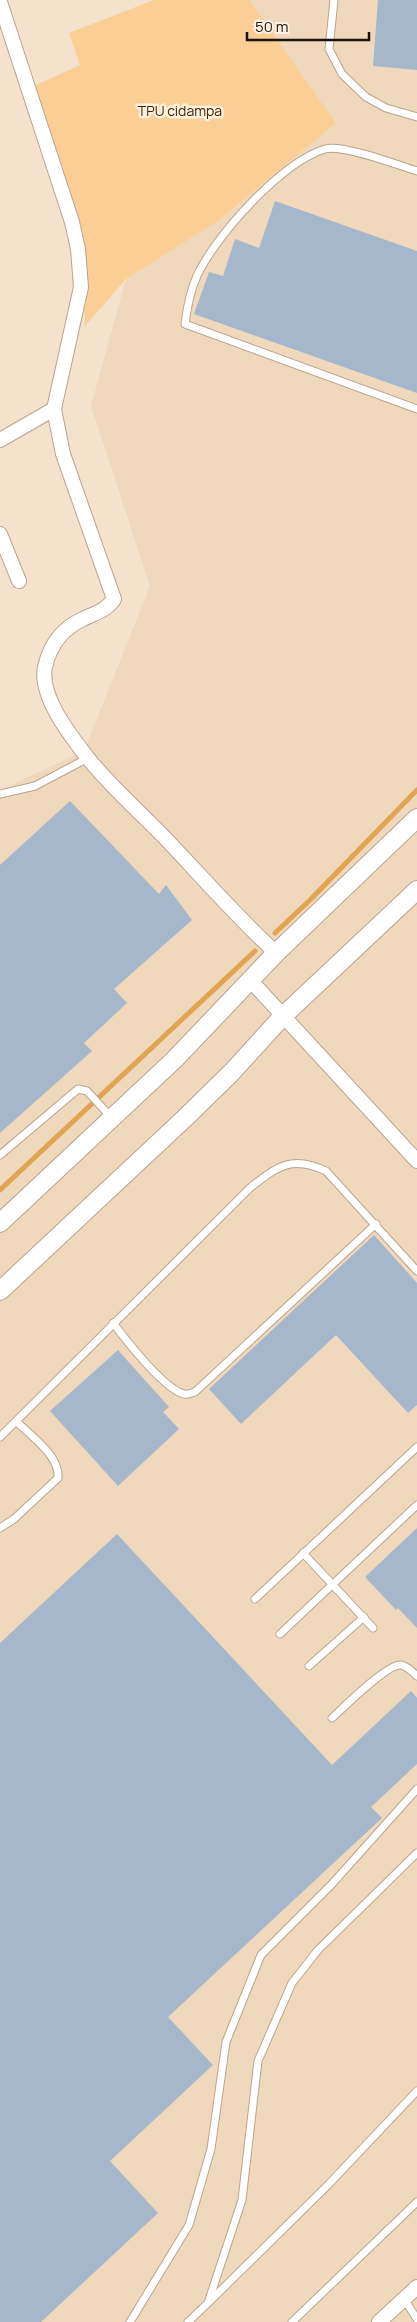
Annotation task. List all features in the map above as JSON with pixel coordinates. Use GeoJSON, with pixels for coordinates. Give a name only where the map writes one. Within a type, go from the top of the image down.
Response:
{"type":"FeatureCollection","features":[{"type":"Feature","properties":{"kind":"street"},"geometry":{"type":"LineString","coordinates":[[0,2],[72,222],[78,249],[81,287],[54,409],[63,454],[114,599],[104,610],[82,619],[61,633],[49,653],[44,678],[51,702],[88,758],[276,953]]}},
{"type":"Feature","properties":{"kind":"street"},"geometry":{"type":"LineString","coordinates":[[0,440],[54,409]]}},
{"type":"Feature","properties":{"kind":"street"},"geometry":{"type":"LineString","coordinates":[[0,534],[19,581]]}},
{"type":"Feature","properties":{"kind":"street"},"geometry":{"type":"LineString","coordinates":[[0,1223],[107,1113],[175,1059],[276,953],[417,818]]}},
{"type":"Feature","properties":{"kind":"street"},"geometry":{"type":"LineString","coordinates":[[0,1292],[185,1118],[232,1072],[282,1017],[417,890]]}},
{"type":"Feature","properties":{"kind":"street"},"geometry":{"type":"LineString","coordinates":[[251,981],[282,1017],[417,1161]]}},
{"type":"Feature","properties":{"kind":"street"},"geometry":{"type":"LineString","coordinates":[[379,2322],[417,2287]]}},
{"type":"Feature","properties":{"kind":"lane"},"geometry":{"type":"LineString","coordinates":[[334,0],[329,49],[342,74],[366,96],[386,108],[417,117]]}},
{"type":"Feature","properties":{"kind":"lane"},"geometry":{"type":"LineString","coordinates":[[417,171],[347,150],[326,149],[302,162],[268,186],[232,224],[211,250],[196,276],[188,300],[185,324],[417,409]]}},
{"type":"Feature","properties":{"kind":"lane"},"geometry":{"type":"LineString","coordinates":[[0,794],[35,786],[88,758]]}},
{"type":"Feature","properties":{"kind":"lane"},"geometry":{"type":"LineString","coordinates":[[0,1155],[74,1091],[82,1088],[107,1113]]}},
{"type":"Feature","properties":{"kind":"lane"},"geometry":{"type":"LineString","coordinates":[[0,1438],[251,1187],[270,1172],[288,1163],[310,1164],[326,1171],[417,1270]]}},
{"type":"Feature","properties":{"kind":"lane"},"geometry":{"type":"LineString","coordinates":[[113,1323],[149,1365],[178,1392],[186,1395],[195,1392],[376,1224]]}},
{"type":"Feature","properties":{"kind":"lane"},"geometry":{"type":"LineString","coordinates":[[0,1528],[14,1519],[58,1478],[59,1469],[52,1457],[17,1422]]}},
{"type":"Feature","properties":{"kind":"lane"},"geometry":{"type":"LineString","coordinates":[[254,1599],[417,1447]]}},
{"type":"Feature","properties":{"kind":"lane"},"geometry":{"type":"LineString","coordinates":[[280,1634],[417,1505]]}},
{"type":"Feature","properties":{"kind":"lane"},"geometry":{"type":"LineString","coordinates":[[303,1553],[373,1628]]}},
{"type":"Feature","properties":{"kind":"lane"},"geometry":{"type":"LineString","coordinates":[[309,1666],[364,1617]]}},
{"type":"Feature","properties":{"kind":"lane"},"geometry":{"type":"LineString","coordinates":[[332,1718],[384,1672],[395,1666],[401,1665],[411,1670],[417,1676]]}},
{"type":"Feature","properties":{"kind":"lane"},"geometry":{"type":"LineString","coordinates":[[130,2322],[189,2225],[211,2149],[226,2042],[261,1955],[332,1884],[417,1789]]}},
{"type":"Feature","properties":{"kind":"lane"},"geometry":{"type":"LineString","coordinates":[[208,2303],[242,2200],[258,2061],[292,1983],[318,1950],[417,1853]]}},
{"type":"Feature","properties":{"kind":"lane"},"geometry":{"type":"LineString","coordinates":[[188,2322],[328,2185],[417,2091]]}},
{"type":"Feature","properties":{"kind":"lane"},"geometry":{"type":"LineString","coordinates":[[292,2322],[417,2202]]}},
{"type":"Feature","properties":{"kind":"lane"},"geometry":{"type":"LineString","coordinates":[[404,2299],[417,2318]]}},
{"type":"Feature","properties":{"kind":"shaded area"},"geometry":{"type":"Polygon","coordinates":[[[249,0],[417,0],[417,2322],[0,2322],[0,790],[84,751],[150,586],[91,406],[126,279],[218,221],[336,123],[249,0]]]}},
{"type":"Feature","properties":{"kind":"green space","name":"TPU cidampa"},"geometry":{"type":"Polygon","coordinates":[[[154,0],[249,0],[336,123],[218,221],[126,279],[85,326],[83,249],[34,86],[80,65],[69,33],[154,0]]]}},
{"type":"Feature","properties":{"kind":"building"},"geometry":{"type":"Polygon","coordinates":[[[378,0],[417,0],[417,70],[373,66],[378,0]]]}},
{"type":"Feature","properties":{"kind":"building"},"geometry":{"type":"Polygon","coordinates":[[[275,201],[417,251],[417,393],[194,314],[209,272],[223,276],[235,239],[259,248],[275,201]]]}},
{"type":"Feature","properties":{"kind":"building"},"geometry":{"type":"Polygon","coordinates":[[[70,801],[159,894],[166,885],[192,920],[114,989],[127,1003],[84,1043],[92,1051],[0,1133],[0,865],[70,801]]]}},
{"type":"Feature","properties":{"kind":"building"},"geometry":{"type":"Polygon","coordinates":[[[374,1235],[417,1283],[417,1405],[408,1413],[336,1335],[241,1424],[209,1389],[374,1235]]]}},
{"type":"Feature","properties":{"kind":"building"},"geometry":{"type":"Polygon","coordinates":[[[118,1350],[169,1407],[163,1412],[179,1429],[118,1486],[50,1411],[118,1350]]]}},
{"type":"Feature","properties":{"kind":"building"},"geometry":{"type":"Polygon","coordinates":[[[417,1528],[417,1628],[398,1608],[396,1610],[365,1577],[417,1528]]]}},
{"type":"Feature","properties":{"kind":"building"},"geometry":{"type":"Polygon","coordinates":[[[117,1534],[332,1765],[411,1691],[417,1698],[417,1764],[371,1807],[382,1818],[168,2017],[213,2065],[110,2161],[158,2213],[41,2322],[0,2322],[0,1643],[117,1534]]]}},
{"type":"Feature","properties":{"kind":"waterway"},"geometry":{"type":"LineString","coordinates":[[275,933],[310,900],[417,790]]}},
{"type":"Feature","properties":{"kind":"waterway"},"geometry":{"type":"LineString","coordinates":[[0,1190],[255,951]]}}]}
